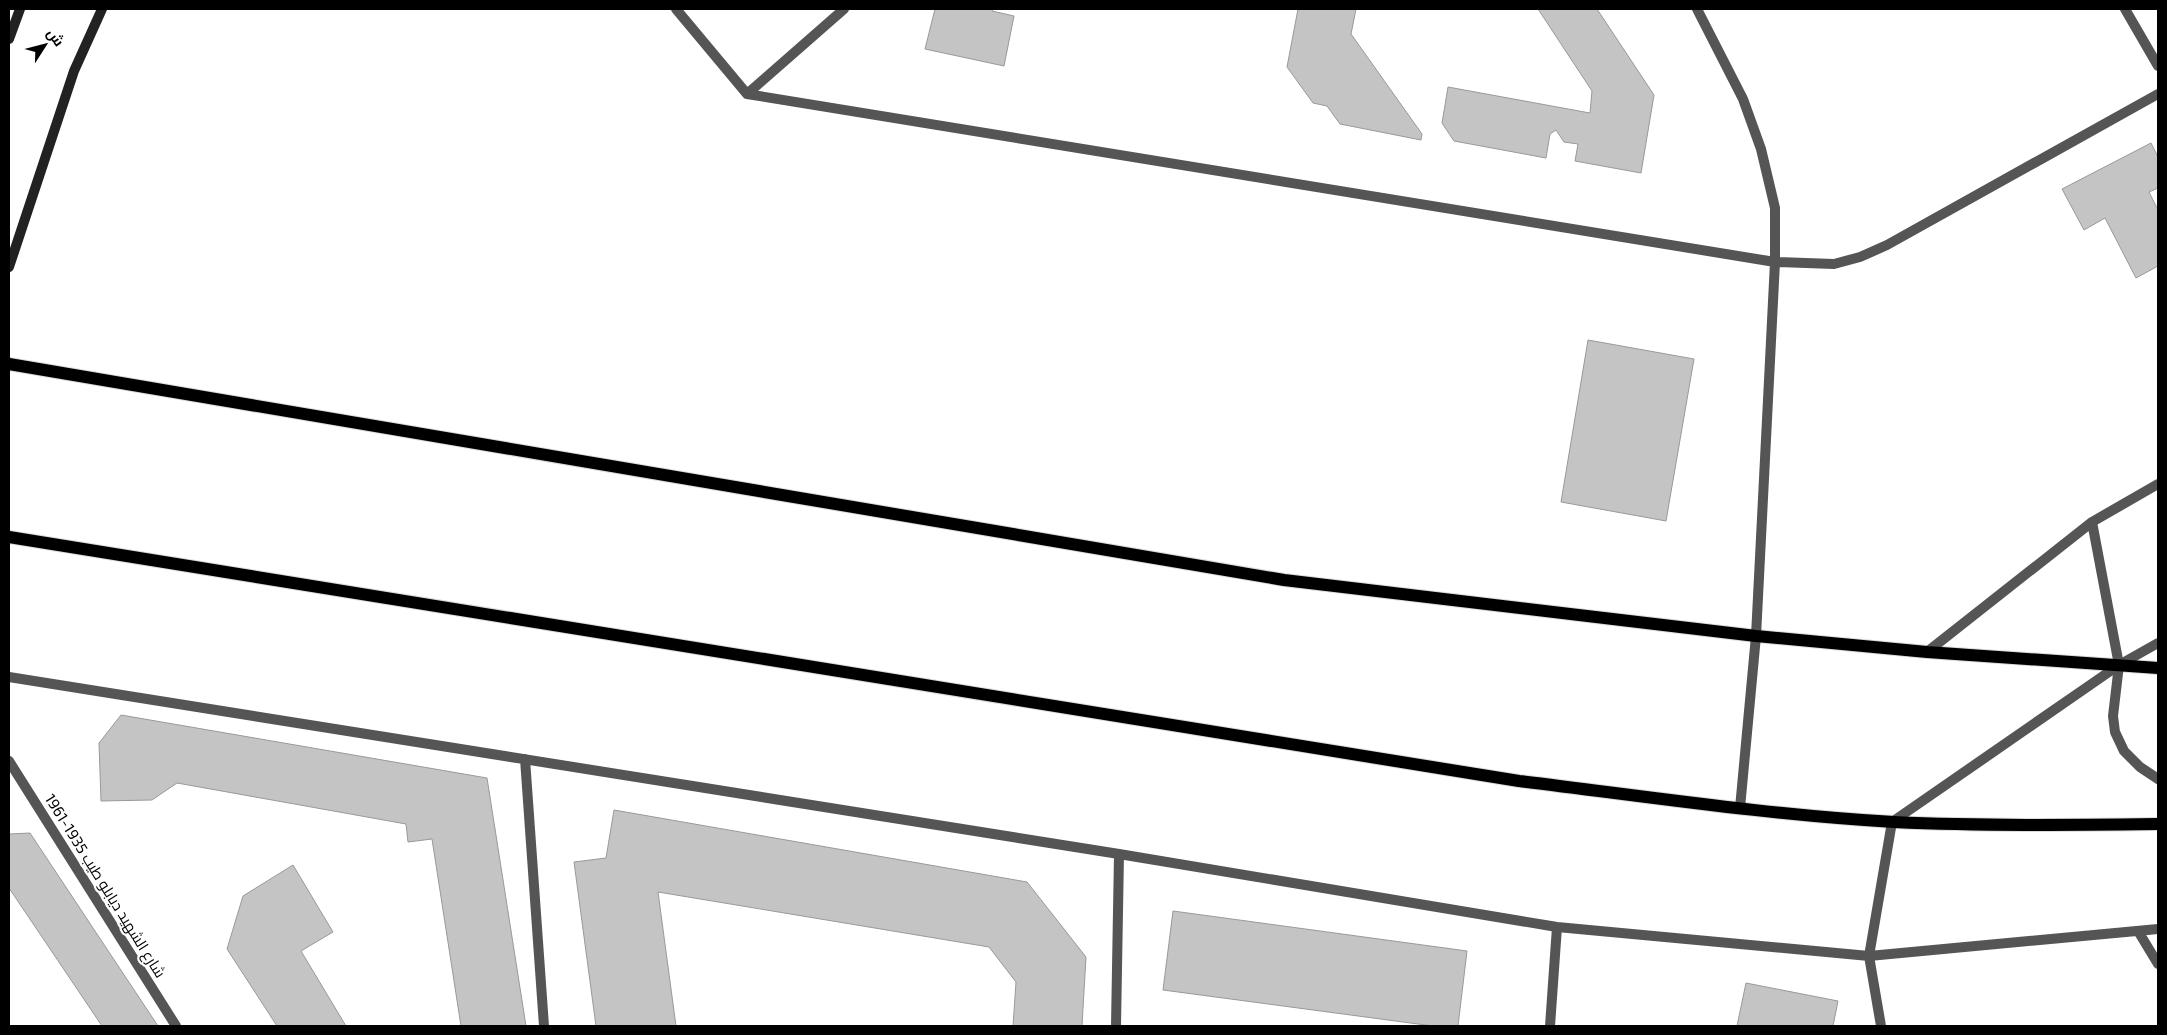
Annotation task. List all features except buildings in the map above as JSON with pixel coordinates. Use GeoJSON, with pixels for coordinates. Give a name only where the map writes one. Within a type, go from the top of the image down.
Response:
{"type":"FeatureCollection","features":[{"type":"Feature","properties":{"kind":"main road"},"geometry":{"type":"LineString","coordinates":[[9,39],[20,9]]}},
{"type":"Feature","properties":{"kind":"main road"},"geometry":{"type":"LineString","coordinates":[[9,267],[74,71],[102,9]]}},
{"type":"Feature","properties":{"kind":"main road"},"geometry":{"type":"LineString","coordinates":[[9,364],[1284,580],[1756,636],[1927,652],[2158,668]]}},
{"type":"Feature","properties":{"kind":"main road"},"geometry":{"type":"LineString","coordinates":[[9,537],[1509,779],[1740,808],[1892,822],[2006,826],[2158,824]]}},
{"type":"Feature","properties":{"kind":"street"},"geometry":{"type":"LineString","coordinates":[[676,9],[747,94],[1775,262],[1834,264],[1887,245],[2158,94]]}},
{"type":"Feature","properties":{"kind":"street"},"geometry":{"type":"LineString","coordinates":[[747,94],[844,9]]}},
{"type":"Feature","properties":{"kind":"street"},"geometry":{"type":"LineString","coordinates":[[1697,9],[1743,99],[1761,149],[1775,208],[1775,262],[1756,636],[1740,808]]}},
{"type":"Feature","properties":{"kind":"street"},"geometry":{"type":"LineString","coordinates":[[2125,9],[2158,66]]}},
{"type":"Feature","properties":{"kind":"street"},"geometry":{"type":"LineString","coordinates":[[1927,652],[2092,522],[2158,484]]}},
{"type":"Feature","properties":{"kind":"street"},"geometry":{"type":"LineString","coordinates":[[2092,522],[2119,665],[2114,716],[2115,732],[2124,751],[2140,767],[2158,779]]}},
{"type":"Feature","properties":{"kind":"street"},"geometry":{"type":"LineString","coordinates":[[1881,1026],[1869,956],[1892,822],[2119,665],[2158,643]]}},
{"type":"Feature","properties":{"kind":"street"},"geometry":{"type":"LineString","coordinates":[[9,677],[1119,854],[1557,927],[1869,956],[2158,929]]}},
{"type":"Feature","properties":{"kind":"street"},"geometry":{"type":"LineString","coordinates":[[525,759],[544,1026]]}},
{"type":"Feature","properties":{"kind":"street","name":"شارع الشهيد ديابلو طيب 1935-1961"},"geometry":{"type":"LineString","coordinates":[[9,761],[176,1026]]}},
{"type":"Feature","properties":{"kind":"street"},"geometry":{"type":"LineString","coordinates":[[1116,1026],[1119,854]]}},
{"type":"Feature","properties":{"kind":"street"},"geometry":{"type":"LineString","coordinates":[[1550,1026],[1557,927]]}},
{"type":"Feature","properties":{"kind":"street"},"geometry":{"type":"LineString","coordinates":[[2138,931],[2158,964]]}}]}
